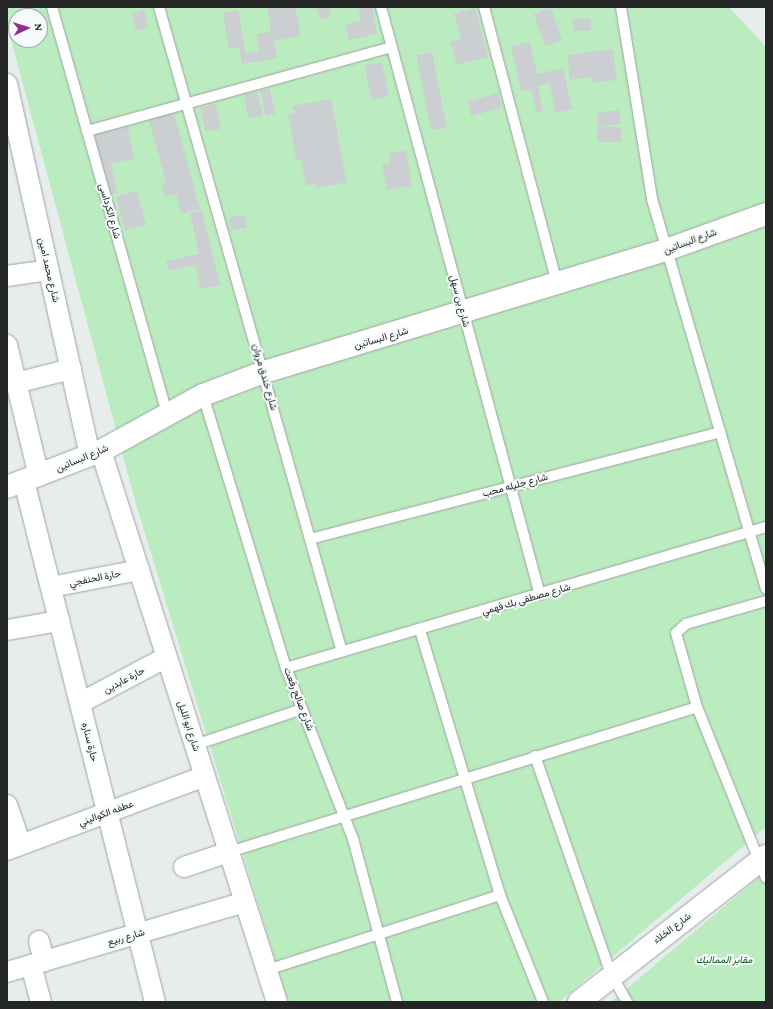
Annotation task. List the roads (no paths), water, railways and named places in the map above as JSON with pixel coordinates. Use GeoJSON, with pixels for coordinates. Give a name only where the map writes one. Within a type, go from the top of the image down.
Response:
{"type":"FeatureCollection","features":[{"type":"Feature","properties":{"kind":"street","name":"شارع محمد امين"},"geometry":{"type":"LineString","coordinates":[[7,84],[10,113],[49,270],[71,369],[96,453]]}},
{"type":"Feature","properties":{"kind":"street","name":"شارع البساتين"},"geometry":{"type":"LineString","coordinates":[[23,482],[96,453],[203,395],[264,372],[463,314],[666,250],[766,214]]}},
{"type":"Feature","properties":{"kind":"street"},"geometry":{"type":"LineString","coordinates":[[7,276],[49,270]]}},
{"type":"Feature","properties":{"kind":"street","name":"حارة سناره"},"geometry":{"type":"LineString","coordinates":[[8,354],[16,383],[23,482],[51,587],[155,1002]]}},
{"type":"Feature","properties":{"kind":"street"},"geometry":{"type":"LineString","coordinates":[[16,383],[71,369]]}},
{"type":"Feature","properties":{"kind":"street","name":"شارع ابو الليل"},"geometry":{"type":"LineString","coordinates":[[96,453],[140,570],[277,1002]]}},
{"type":"Feature","properties":{"kind":"street","name":"حارة الحنفجي"},"geometry":{"type":"LineString","coordinates":[[51,587],[140,570]]}},
{"type":"Feature","properties":{"kind":"street"},"geometry":{"type":"LineString","coordinates":[[7,630],[59,621]]}},
{"type":"Feature","properties":{"kind":"street","name":"حارة عابدين"},"geometry":{"type":"LineString","coordinates":[[80,703],[167,657]]}},
{"type":"Feature","properties":{"kind":"street","name":"عطفه الكواليني"},"geometry":{"type":"LineString","coordinates":[[14,847],[205,776]]}},
{"type":"Feature","properties":{"kind":"street"},"geometry":{"type":"LineString","coordinates":[[7,805],[14,847]]}},
{"type":"Feature","properties":{"kind":"street"},"geometry":{"type":"LineString","coordinates":[[184,867],[229,852]]}},
{"type":"Feature","properties":{"kind":"street","name":"شارع الخلاء"},"geometry":{"type":"LineString","coordinates":[[579,1002],[611,974],[763,865]]}},
{"type":"Feature","properties":{"kind":"street","name":"شارع ربيع"},"geometry":{"type":"LineString","coordinates":[[7,972],[245,902]]}},
{"type":"Feature","properties":{"kind":"street"},"geometry":{"type":"LineString","coordinates":[[40,942],[38,963],[41,1002]]}},
{"type":"Feature","properties":{"kind":"lane","name":"شارع الكرداسى"},"geometry":{"type":"LineString","coordinates":[[52,7],[167,414]]}},
{"type":"Feature","properties":{"kind":"lane","name":"شارع خندق مروان"},"geometry":{"type":"LineString","coordinates":[[158,7],[264,372],[342,652]]}},
{"type":"Feature","properties":{"kind":"lane","name":"شارع بن سهل"},"geometry":{"type":"LineString","coordinates":[[381,7],[509,487],[540,596]]}},
{"type":"Feature","properties":{"kind":"lane"},"geometry":{"type":"LineString","coordinates":[[484,7],[557,284]]}},
{"type":"Feature","properties":{"kind":"lane"},"geometry":{"type":"LineString","coordinates":[[621,7],[643,155],[666,250],[766,588]]}},
{"type":"Feature","properties":{"kind":"lane"},"geometry":{"type":"LineString","coordinates":[[87,132],[185,103],[392,47]]}},
{"type":"Feature","properties":{"kind":"lane","name":"شارع صالح رفعت"},"geometry":{"type":"LineString","coordinates":[[203,395],[286,668],[343,814],[376,936],[397,1002]]}},
{"type":"Feature","properties":{"kind":"lane","name":"شارع جليله محب"},"geometry":{"type":"LineString","coordinates":[[310,539],[720,432]]}},
{"type":"Feature","properties":{"kind":"lane","name":"شارع مصطفى بك فهمي"},"geometry":{"type":"LineString","coordinates":[[286,668],[540,596],[766,527]]}},
{"type":"Feature","properties":{"kind":"lane"},"geometry":{"type":"LineString","coordinates":[[763,865],[697,707],[677,642],[680,628],[766,601]]}},
{"type":"Feature","properties":{"kind":"lane"},"geometry":{"type":"LineString","coordinates":[[420,630],[463,778],[500,895],[543,1002]]}},
{"type":"Feature","properties":{"kind":"lane"},"geometry":{"type":"LineString","coordinates":[[229,852],[343,814],[697,707]]}},
{"type":"Feature","properties":{"kind":"lane"},"geometry":{"type":"LineString","coordinates":[[195,745],[302,709]]}},
{"type":"Feature","properties":{"kind":"lane"},"geometry":{"type":"LineString","coordinates":[[535,756],[611,974],[627,1002]]}},
{"type":"Feature","properties":{"kind":"lane"},"geometry":{"type":"LineString","coordinates":[[267,970],[500,895]]}},
{"type":"Feature","properties":{"kind":"park label","name":"مقابر المماليك"},"geometry":{"type":"Point","coordinates":[724,960]}}]}
